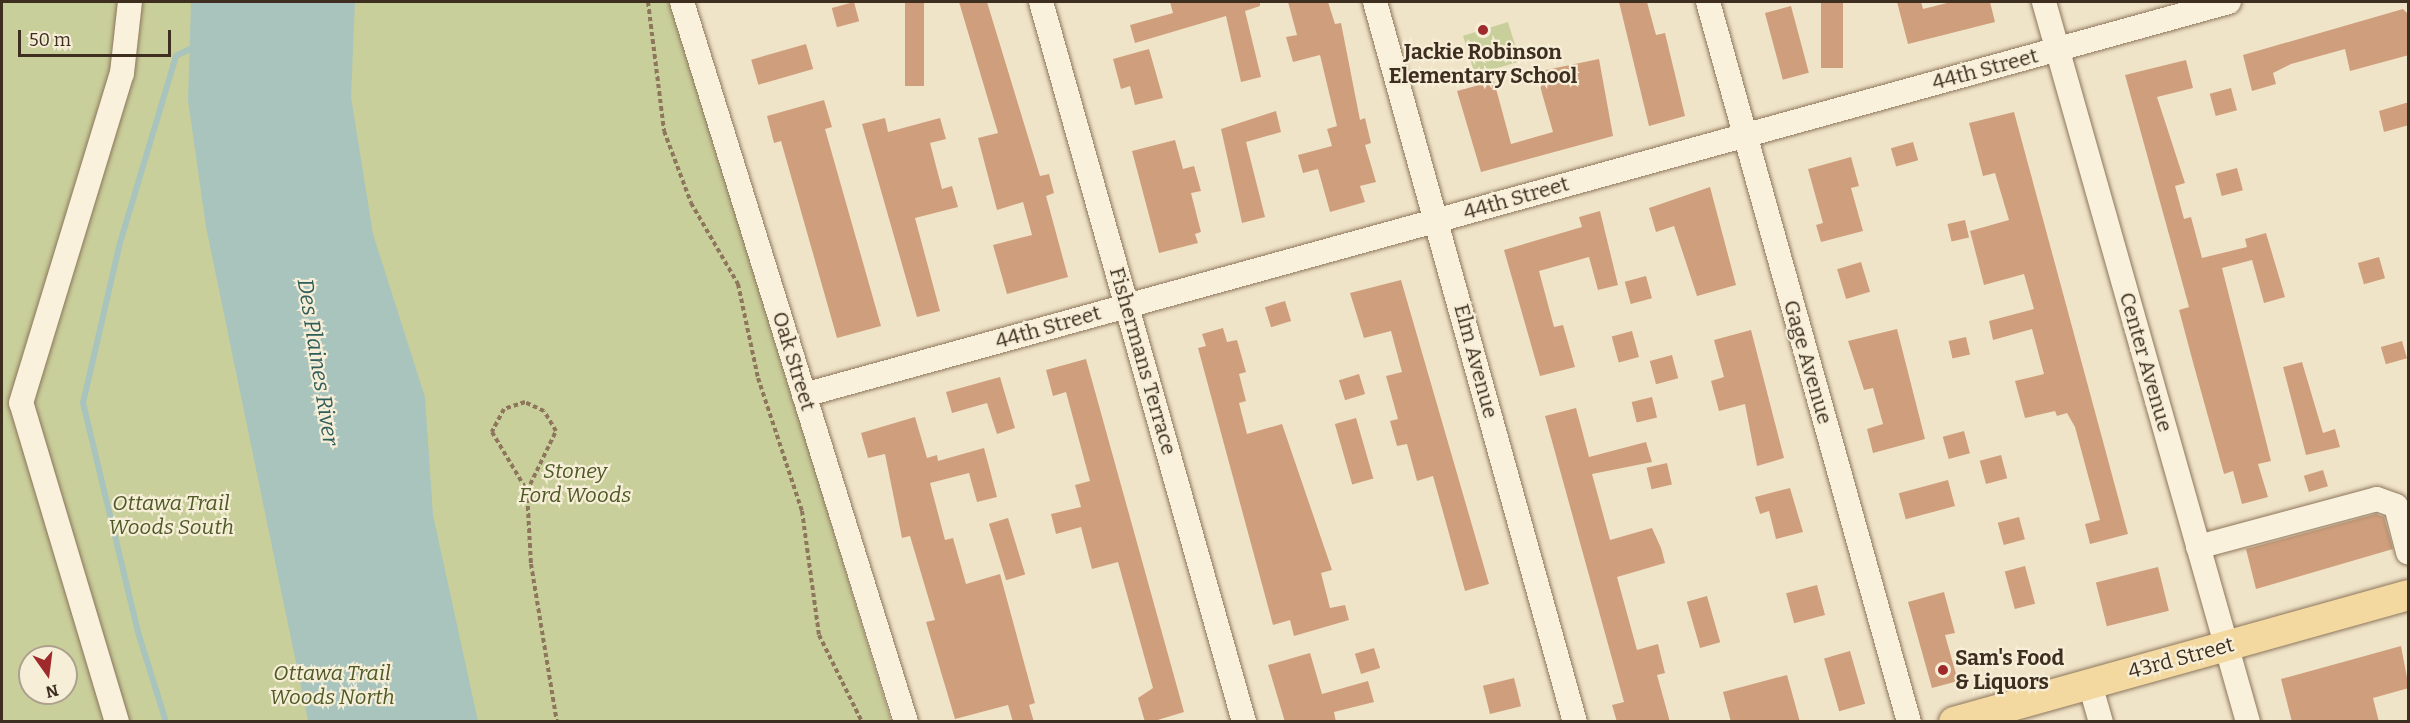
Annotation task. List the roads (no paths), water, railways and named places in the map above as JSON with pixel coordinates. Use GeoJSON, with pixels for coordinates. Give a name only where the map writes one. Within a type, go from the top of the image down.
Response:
{"type":"FeatureCollection","features":[{"type":"Feature","properties":{"kind":"main road","name":"43rd Street"},"geometry":{"type":"LineString","coordinates":[[1954,722],[2409,596]]}},
{"type":"Feature","properties":{"kind":"street"},"geometry":{"type":"LineString","coordinates":[[117,722],[21,403],[122,73],[130,2]]}},
{"type":"Feature","properties":{"kind":"street","name":"Oak Street"},"geometry":{"type":"LineString","coordinates":[[682,2],[906,722]]}},
{"type":"Feature","properties":{"kind":"street","name":"Fishermans Terrace"},"geometry":{"type":"LineString","coordinates":[[1041,2],[1244,722]]}},
{"type":"Feature","properties":{"kind":"street","name":"Elm Avenue"},"geometry":{"type":"LineString","coordinates":[[1375,2],[1575,722]]}},
{"type":"Feature","properties":{"kind":"street","name":"Gage Avenue"},"geometry":{"type":"LineString","coordinates":[[1708,2],[1909,722]]}},
{"type":"Feature","properties":{"kind":"street","name":"Center Avenue"},"geometry":{"type":"LineString","coordinates":[[2044,2],[2248,722]]}},
{"type":"Feature","properties":{"kind":"street","name":"44th Street"},"geometry":{"type":"LineString","coordinates":[[804,394],[2229,2]]}},
{"type":"Feature","properties":{"kind":"street"},"geometry":{"type":"LineString","coordinates":[[2198,547],[2377,499],[2396,506],[2409,552]]}},
{"type":"Feature","properties":{"kind":"street"},"geometry":{"type":"LineString","coordinates":[[2090,684],[2101,722]]}},
{"type":"Feature","properties":{"kind":"water","name":"Des Plaines River"},"geometry":{"type":"Polygon","coordinates":[[[191,2],[355,2],[351,97],[373,234],[425,397],[433,515],[478,721],[308,721],[206,227],[188,100],[191,2]]]}},
{"type":"Feature","properties":{"kind":"waterway"},"geometry":{"type":"LineString","coordinates":[[166,722],[138,632],[83,403],[120,243],[176,56],[196,46]]}},
{"type":"Feature","properties":{"kind":"place","name":"Jackie Robinson Elementary School"},"geometry":{"type":"Point","coordinates":[1483,30]}},
{"type":"Feature","properties":{"kind":"place","name":"Sam's Food & Liquors"},"geometry":{"type":"Point","coordinates":[1943,670]}},
{"type":"Feature","properties":{"kind":"park label","name":"Stoney Ford Woods"},"geometry":{"type":"Point","coordinates":[575,483]}},
{"type":"Feature","properties":{"kind":"park label","name":"Ottawa Trail Woods South"},"geometry":{"type":"Point","coordinates":[171,515]}},
{"type":"Feature","properties":{"kind":"park label","name":"Ottawa Trail Woods North"},"geometry":{"type":"Point","coordinates":[332,685]}}]}
